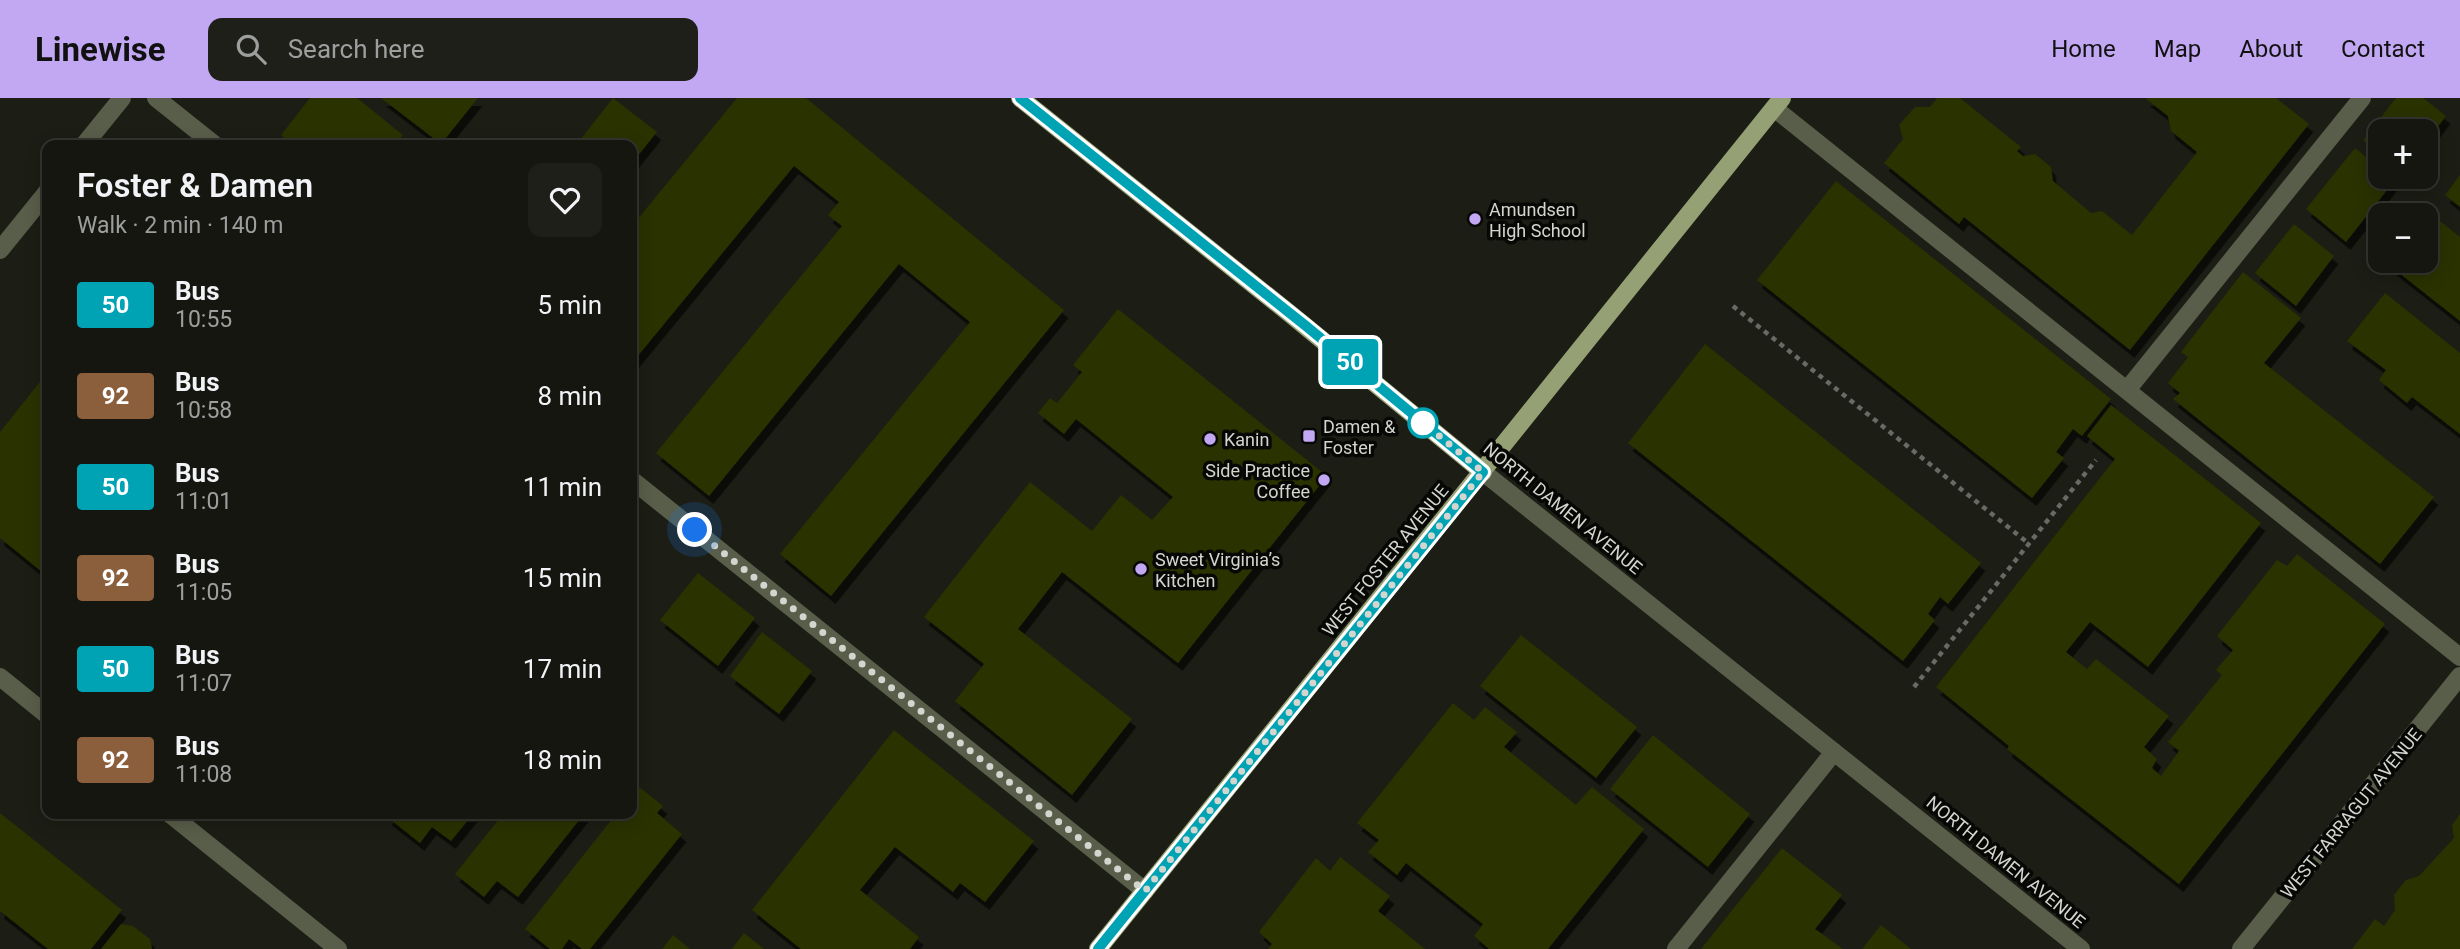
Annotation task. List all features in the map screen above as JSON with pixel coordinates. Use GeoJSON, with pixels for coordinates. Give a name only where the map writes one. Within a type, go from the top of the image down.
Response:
{"type":"FeatureCollection","features":[{"type":"Feature","properties":{"kind":"main road","name":"NORTH DAMEN AVENUE"},"geometry":{"type":"LineString","coordinates":[[1020,98],[1483,472]]}},
{"type":"Feature","properties":{"kind":"main road","name":"WEST FOSTER AVENUE"},"geometry":{"type":"LineString","coordinates":[[1098,949],[1778,103]]}},
{"type":"Feature","properties":{"kind":"street"},"geometry":{"type":"LineString","coordinates":[[89,140],[122,98]]}},
{"type":"Feature","properties":{"kind":"street"},"geometry":{"type":"LineString","coordinates":[[156,98],[209,140]]}},
{"type":"Feature","properties":{"kind":"street"},"geometry":{"type":"LineString","coordinates":[[2127,390],[2362,98]]}},
{"type":"Feature","properties":{"kind":"street"},"geometry":{"type":"LineString","coordinates":[[1778,103],[2127,390],[2460,657]]}},
{"type":"Feature","properties":{"kind":"street"},"geometry":{"type":"LineString","coordinates":[[0,250],[42,198]]}},
{"type":"Feature","properties":{"kind":"street","name":"NORTH DAMEN AVENUE"},"geometry":{"type":"LineString","coordinates":[[1483,472],[2081,949]]}},
{"type":"Feature","properties":{"kind":"street"},"geometry":{"type":"LineString","coordinates":[[637,484],[1145,891]]}},
{"type":"Feature","properties":{"kind":"street","name":"WEST FARRAGUT AVENUE"},"geometry":{"type":"LineString","coordinates":[[2241,949],[2460,676]]}},
{"type":"Feature","properties":{"kind":"street"},"geometry":{"type":"LineString","coordinates":[[0,677],[42,711]]}},
{"type":"Feature","properties":{"kind":"street"},"geometry":{"type":"LineString","coordinates":[[1676,949],[1834,752]]}},
{"type":"Feature","properties":{"kind":"street"},"geometry":{"type":"LineString","coordinates":[[176,819],[338,949]]}},
{"type":"Feature","properties":{"kind":"path"},"geometry":{"type":"LineString","coordinates":[[1733,306],[2028,543]]}},
{"type":"Feature","properties":{"kind":"path"},"geometry":{"type":"LineString","coordinates":[[1914,687],[2096,460]]}},
{"type":"Feature","properties":{"kind":"building"},"geometry":{"type":"Polygon","coordinates":[[[310,98],[357,98],[403,135],[399,140],[287,140],[281,135],[310,98]]]}},
{"type":"Feature","properties":{"kind":"building"},"geometry":{"type":"Polygon","coordinates":[[[381,98],[478,98],[444,140],[436,140],[381,98]]]}},
{"type":"Feature","properties":{"kind":"building"},"geometry":{"type":"Polygon","coordinates":[[[613,98],[657,132],[637,157],[637,140],[580,140],[613,98]]]}},
{"type":"Feature","properties":{"kind":"building"},"geometry":{"type":"Polygon","coordinates":[[[737,98],[806,98],[1064,310],[831,596],[780,554],[970,322],[899,264],[709,496],[656,453],[842,226],[828,215],[839,202],[794,166],[637,357],[637,220],[737,98]]]}},
{"type":"Feature","properties":{"kind":"building"},"geometry":{"type":"Polygon","coordinates":[[[1937,98],[1960,98],[2021,147],[2017,151],[2023,156],[2035,154],[2051,167],[2053,181],[2091,213],[2102,211],[2132,235],[2197,152],[2171,131],[2168,116],[2145,98],[2276,98],[2309,124],[2130,350],[1964,217],[1959,224],[1884,163],[1903,139],[1899,125],[1915,107],[1930,107],[1937,98]]]}},
{"type":"Feature","properties":{"kind":"building"},"geometry":{"type":"Polygon","coordinates":[[[2396,98],[2423,98],[2446,116],[2438,126],[2438,119],[2380,119],[2396,98]]]}},
{"type":"Feature","properties":{"kind":"building"},"geometry":{"type":"Polygon","coordinates":[[[2355,148],[2368,158],[2368,189],[2388,189],[2377,203],[2368,203],[2368,214],[2346,242],[2306,209],[2355,148]]]}},
{"type":"Feature","properties":{"kind":"building"},"geometry":{"type":"Polygon","coordinates":[[[2460,175],[2460,207],[2445,195],[2460,175]]]}},
{"type":"Feature","properties":{"kind":"building"},"geometry":{"type":"Polygon","coordinates":[[[1836,181],[2111,399],[2082,436],[2073,429],[2056,452],[2064,458],[2032,498],[1757,280],[1836,181]]]}},
{"type":"Feature","properties":{"kind":"building"},"geometry":{"type":"Polygon","coordinates":[[[2438,220],[2460,237],[2460,321],[2399,273],[2438,273],[2438,220]]]}},
{"type":"Feature","properties":{"kind":"building"},"geometry":{"type":"Polygon","coordinates":[[[2294,224],[2334,256],[2296,306],[2255,273],[2294,224]]]}},
{"type":"Feature","properties":{"kind":"building"},"geometry":{"type":"Polygon","coordinates":[[[2243,272],[2301,318],[2264,363],[2434,497],[2380,564],[2173,399],[2180,393],[2168,383],[2188,357],[2181,352],[2243,272]]]}},
{"type":"Feature","properties":{"kind":"building"},"geometry":{"type":"Polygon","coordinates":[[[2385,293],[2460,353],[2460,434],[2412,397],[2407,403],[2379,380],[2386,370],[2347,341],[2385,293]]]}},
{"type":"Feature","properties":{"kind":"building"},"geometry":{"type":"Polygon","coordinates":[[[1118,309],[1327,476],[1178,663],[1062,572],[1018,629],[1132,719],[1072,795],[955,701],[984,664],[924,617],[1030,482],[1092,531],[1121,495],[1152,520],[1173,497],[1076,419],[1064,434],[1038,413],[1050,398],[1057,403],[1082,372],[1073,365],[1118,309]]]}},
{"type":"Feature","properties":{"kind":"building"},"geometry":{"type":"Polygon","coordinates":[[[1705,344],[1981,563],[1948,604],[1940,597],[1928,614],[1935,620],[1903,661],[1628,443],[1705,344]]]}},
{"type":"Feature","properties":{"kind":"building"},"geometry":{"type":"Polygon","coordinates":[[[42,379],[42,572],[0,538],[0,432],[42,379]]]}},
{"type":"Feature","properties":{"kind":"building"},"geometry":{"type":"Polygon","coordinates":[[[2111,405],[2261,523],[2148,667],[2090,622],[2066,652],[2087,669],[2096,659],[2169,716],[2144,747],[2157,759],[2152,768],[2161,776],[2179,751],[2168,742],[2222,675],[2216,670],[2233,650],[2217,636],[2277,560],[2287,566],[2297,554],[2385,624],[2179,884],[2007,749],[2009,746],[1936,687],[2115,459],[2087,436],[2111,405]]]}},
{"type":"Feature","properties":{"kind":"building"},"geometry":{"type":"Polygon","coordinates":[[[698,573],[755,618],[718,666],[660,620],[698,573]]]}},
{"type":"Feature","properties":{"kind":"building"},"geometry":{"type":"Polygon","coordinates":[[[762,632],[812,671],[779,714],[730,676],[762,632]]]}},
{"type":"Feature","properties":{"kind":"building"},"geometry":{"type":"Polygon","coordinates":[[[1521,635],[1637,727],[1596,778],[1480,686],[1521,635]]]}},
{"type":"Feature","properties":{"kind":"building"},"geometry":{"type":"Polygon","coordinates":[[[1453,703],[1474,720],[1485,707],[1517,732],[1504,747],[1576,805],[1592,787],[1644,829],[1548,949],[1489,949],[1474,936],[1483,924],[1406,863],[1397,875],[1368,852],[1379,840],[1357,823],[1453,703]]]}},
{"type":"Feature","properties":{"kind":"building"},"geometry":{"type":"Polygon","coordinates":[[[894,730],[1034,841],[985,902],[960,883],[953,892],[895,847],[860,890],[919,937],[910,949],[801,949],[752,910],[894,730]]]}},
{"type":"Feature","properties":{"kind":"building"},"geometry":{"type":"Polygon","coordinates":[[[1653,735],[1750,814],[1708,867],[1610,789],[1653,735]]]}},
{"type":"Feature","properties":{"kind":"building"},"geometry":{"type":"Polygon","coordinates":[[[637,787],[663,806],[657,813],[682,834],[590,949],[582,949],[569,939],[562,949],[550,949],[525,929],[612,819],[637,819],[637,787]]]}},
{"type":"Feature","properties":{"kind":"building"},"geometry":{"type":"Polygon","coordinates":[[[0,813],[122,910],[91,949],[48,949],[0,911],[0,813]]]}},
{"type":"Feature","properties":{"kind":"building"},"geometry":{"type":"Polygon","coordinates":[[[2460,814],[2460,949],[2352,949],[2375,919],[2384,926],[2395,910],[2394,895],[2406,880],[2419,876],[2454,838],[2452,825],[2460,814]]]}},
{"type":"Feature","properties":{"kind":"building"},"geometry":{"type":"Polygon","coordinates":[[[390,819],[469,819],[451,841],[432,827],[420,843],[390,819]]]}},
{"type":"Feature","properties":{"kind":"building"},"geometry":{"type":"Polygon","coordinates":[[[499,819],[580,819],[518,897],[497,881],[484,897],[455,874],[499,819]]]}},
{"type":"Feature","properties":{"kind":"building"},"geometry":{"type":"Polygon","coordinates":[[[1782,848],[1842,895],[1815,929],[1843,949],[1701,949],[1782,848]]]}},
{"type":"Feature","properties":{"kind":"building"},"geometry":{"type":"Polygon","coordinates":[[[1340,857],[1390,896],[1378,911],[1425,949],[1268,949],[1272,944],[1259,932],[1316,858],[1330,871],[1340,857]]]}},
{"type":"Feature","properties":{"kind":"building"},"geometry":{"type":"Polygon","coordinates":[[[121,924],[133,926],[150,939],[152,949],[101,949],[121,924]]]}},
{"type":"Feature","properties":{"kind":"building"},"geometry":{"type":"Polygon","coordinates":[[[1881,925],[1911,949],[1862,949],[1881,925]]]}},
{"type":"Feature","properties":{"kind":"building"},"geometry":{"type":"Polygon","coordinates":[[[744,933],[764,949],[732,949],[744,933]]]}},
{"type":"Feature","properties":{"kind":"building"},"geometry":{"type":"Polygon","coordinates":[[[673,935],[690,949],[662,949],[673,935]]]}},
{"type":"Feature","properties":{"kind":"bus line","name":"50"},"geometry":{"type":"LineString","coordinates":[[1020,98],[1306,326],[1483,472],[1098,949]]}},
{"type":"Feature","properties":{"kind":"place","name":"Amundsen High School"},"geometry":{"type":"Point","coordinates":[1475,219]}},
{"type":"Feature","properties":{"kind":"place","name":"Damen & Foster"},"geometry":{"type":"Point","coordinates":[1309,436]}},
{"type":"Feature","properties":{"kind":"place","name":"Kanin"},"geometry":{"type":"Point","coordinates":[1210,439]}},
{"type":"Feature","properties":{"kind":"place","name":"Side Practice Coffee"},"geometry":{"type":"Point","coordinates":[1324,480]}},
{"type":"Feature","properties":{"kind":"place","name":"Sweet Virginia’s Kitchen"},"geometry":{"type":"Point","coordinates":[1141,569]}},
{"type":"Feature","properties":{"kind":"route"},"geometry":{"type":"LineString","coordinates":[[695,530],[1145,891],[1483,472],[1421,421],[1423,423]]}}]}
